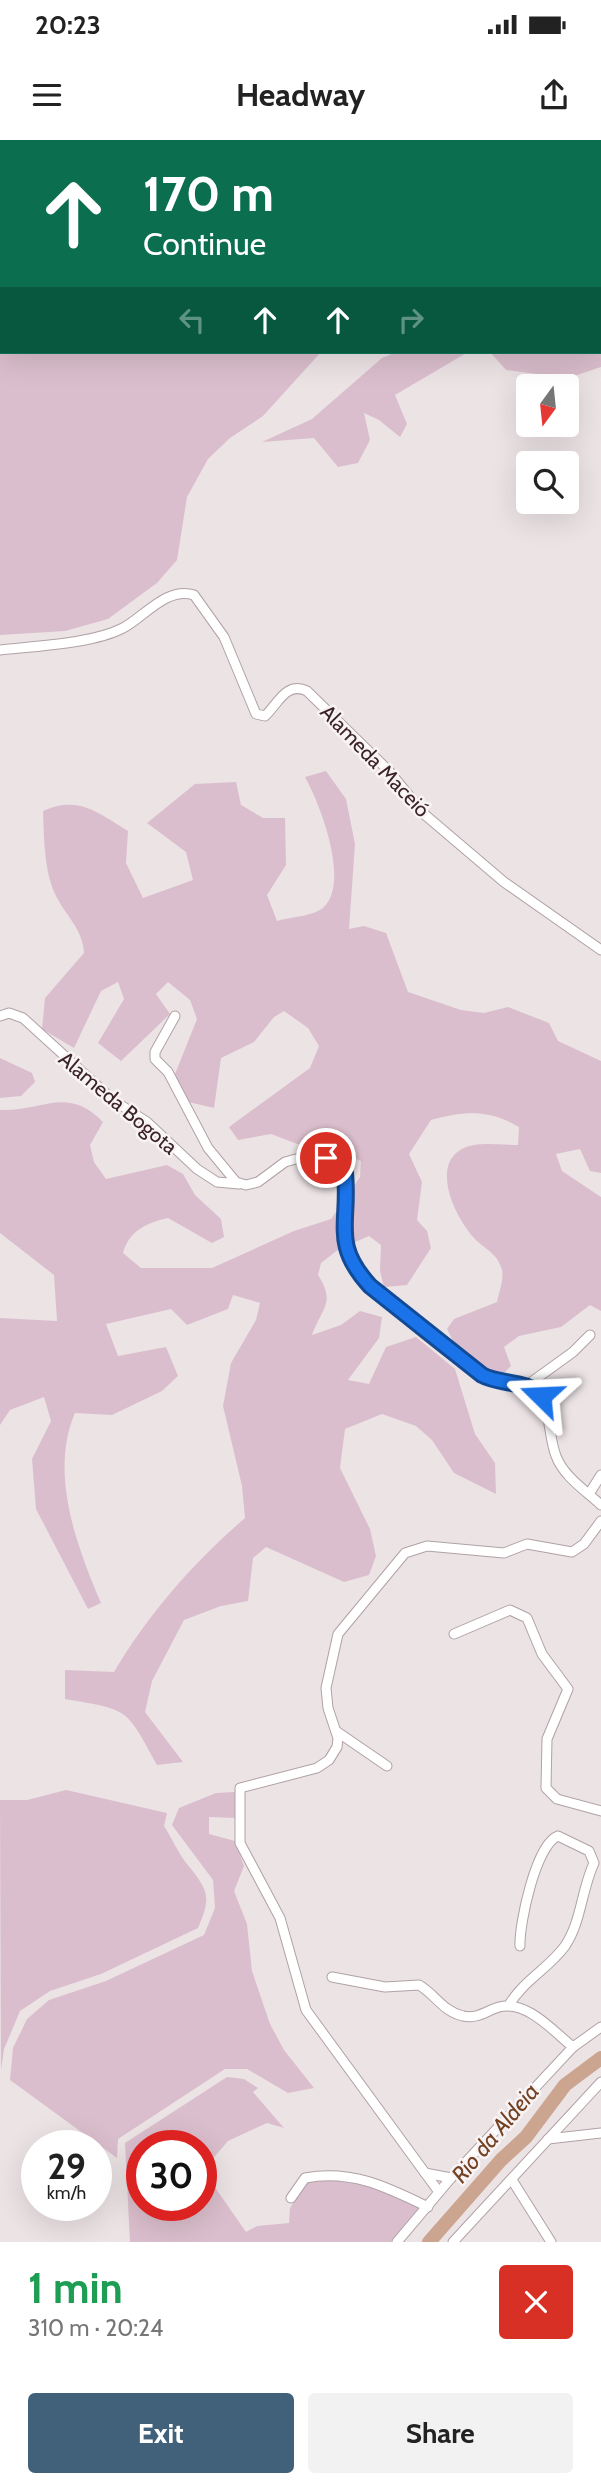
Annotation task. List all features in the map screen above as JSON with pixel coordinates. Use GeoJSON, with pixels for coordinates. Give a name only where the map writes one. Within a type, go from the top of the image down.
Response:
{"type":"FeatureCollection","features":[{"type":"Feature","properties":{"kind":"street","name":"Alameda Maceió"},"geometry":{"type":"LineString","coordinates":[[0,650],[72,642],[118,630],[175,594],[194,595],[224,637],[256,714],[265,716],[289,690],[297,688],[307,691],[389,771],[424,814],[504,881],[601,950]]}},
{"type":"Feature","properties":{"kind":"street","name":"Alameda Bogota"},"geometry":{"type":"LineString","coordinates":[[0,1016],[9,1013],[23,1018],[113,1100],[147,1122],[211,1179],[241,1184]]}},
{"type":"Feature","properties":{"kind":"street"},"geometry":{"type":"LineString","coordinates":[[175,1016],[155,1052],[155,1059],[167,1072],[208,1148],[230,1178],[241,1184],[258,1182],[285,1162],[312,1154],[343,1167],[346,1182],[345,1249],[356,1271],[380,1296],[482,1375],[537,1391],[544,1402],[552,1446],[561,1467],[601,1505]]}},
{"type":"Feature","properties":{"kind":"street"},"geometry":{"type":"LineString","coordinates":[[526,1387],[590,1335]]}},
{"type":"Feature","properties":{"kind":"street"},"geometry":{"type":"LineString","coordinates":[[589,1494],[601,1475]]}},
{"type":"Feature","properties":{"kind":"street"},"geometry":{"type":"LineString","coordinates":[[439,2192],[306,2010],[280,1918],[240,1843],[240,1788],[323,1765],[337,1747],[326,1688],[338,1634],[405,1553],[427,1546],[504,1553],[527,1544],[572,1552],[584,1544],[601,1521]]}},
{"type":"Feature","properties":{"kind":"street"},"geometry":{"type":"LineString","coordinates":[[454,1634],[510,1609],[527,1618],[542,1654],[568,1689],[547,1739],[546,1788],[557,1799],[601,1811]]}},
{"type":"Feature","properties":{"kind":"street"},"geometry":{"type":"LineString","coordinates":[[336,1731],[387,1766]]}},
{"type":"Feature","properties":{"kind":"street"},"geometry":{"type":"LineString","coordinates":[[332,1978],[385,1987],[419,1985],[444,2008],[465,2017],[477,2017],[509,2005],[518,1989],[562,1949],[575,1930],[585,1882],[594,1863],[589,1851],[558,1836],[550,1840],[542,1854],[520,1922],[520,1946]]}},
{"type":"Feature","properties":{"kind":"street"},"geometry":{"type":"LineString","coordinates":[[509,2005],[532,2014],[573,2047]]}},
{"type":"Feature","properties":{"kind":"street"},"geometry":{"type":"LineString","coordinates":[[397,2242],[451,2178],[573,2047],[601,2027]]}},
{"type":"Feature","properties":{"kind":"street"},"geometry":{"type":"LineString","coordinates":[[453,2242],[601,2082]]}},
{"type":"Feature","properties":{"kind":"street"},"geometry":{"type":"LineString","coordinates":[[548,2139],[601,2133]]}},
{"type":"Feature","properties":{"kind":"street"},"geometry":{"type":"LineString","coordinates":[[291,2198],[305,2178],[329,2173],[353,2175],[428,2207]]}},
{"type":"Feature","properties":{"kind":"street"},"geometry":{"type":"LineString","coordinates":[[425,2173],[451,2178]]}},
{"type":"Feature","properties":{"kind":"street"},"geometry":{"type":"LineString","coordinates":[[512,2180],[551,2242]]}},
{"type":"Feature","properties":{"kind":"shaded area"},"geometry":{"type":"Polygon","coordinates":[[[0,354],[319,354],[263,416],[230,438],[208,459],[187,497],[177,560],[157,583],[108,619],[65,631],[0,635],[0,354]]]}},
{"type":"Feature","properties":{"kind":"shaded area"},"geometry":{"type":"Polygon","coordinates":[[[392,354],[465,354],[395,395],[407,424],[400,437],[379,420],[364,413],[370,440],[358,463],[338,467],[314,438],[262,442],[312,419],[382,358],[392,354]]]}},
{"type":"Feature","properties":{"kind":"shaded area"},"geometry":{"type":"Polygon","coordinates":[[[492,354],[601,354],[601,367],[579,374],[537,374],[506,370],[492,354]]]}},
{"type":"Feature","properties":{"kind":"shaded area"},"geometry":{"type":"Polygon","coordinates":[[[326,771],[346,799],[355,844],[349,929],[364,926],[386,933],[408,992],[461,1010],[484,1013],[508,1007],[549,1023],[558,1041],[601,1061],[601,1173],[590,1171],[580,1149],[556,1154],[562,1171],[601,1197],[601,1311],[590,1305],[561,1327],[519,1336],[504,1347],[511,1366],[500,1377],[457,1349],[447,1329],[454,1319],[497,1302],[502,1274],[497,1259],[474,1238],[458,1215],[448,1186],[447,1172],[451,1160],[459,1151],[474,1145],[518,1145],[519,1127],[497,1117],[476,1113],[431,1120],[409,1154],[422,1182],[417,1220],[427,1231],[431,1248],[407,1285],[384,1287],[380,1271],[381,1245],[369,1236],[339,1249],[321,1263],[318,1275],[327,1299],[312,1335],[341,1325],[360,1311],[382,1317],[379,1338],[348,1380],[369,1384],[386,1347],[416,1337],[455,1369],[475,1434],[495,1463],[496,1494],[454,1473],[432,1440],[416,1426],[382,1414],[345,1429],[340,1468],[370,1529],[376,1556],[369,1575],[344,1582],[266,1547],[253,1558],[248,1601],[221,1606],[184,1620],[152,1681],[145,1712],[183,1762],[157,1765],[139,1732],[124,1715],[102,1706],[65,1699],[65,1670],[114,1672],[142,1629],[173,1590],[245,1518],[242,1486],[223,1406],[231,1363],[256,1320],[260,1303],[233,1295],[228,1309],[187,1325],[171,1309],[106,1324],[118,1356],[166,1347],[178,1376],[162,1391],[112,1415],[75,1413],[68,1436],[65,1485],[75,1534],[101,1603],[88,1609],[36,1509],[32,1459],[51,1421],[44,1397],[10,1410],[0,1425],[0,1318],[57,1321],[54,1275],[0,1233],[0,1110],[66,1102],[78,1105],[103,1122],[90,1145],[94,1162],[106,1179],[167,1165],[183,1174],[195,1195],[221,1219],[224,1237],[212,1243],[168,1218],[153,1222],[129,1239],[123,1253],[141,1268],[212,1268],[294,1231],[331,1219],[360,1177],[361,1161],[332,1154],[303,1163],[295,1160],[300,1145],[271,1134],[238,1140],[229,1127],[310,1068],[319,1046],[308,1028],[284,1011],[274,1017],[254,1042],[221,1058],[214,1108],[180,1100],[175,1074],[197,1019],[190,1000],[168,982],[156,994],[170,1014],[121,1061],[98,1043],[124,999],[118,982],[101,991],[74,1048],[42,1029],[45,998],[84,953],[77,929],[51,885],[45,853],[43,811],[67,805],[88,808],[128,831],[126,863],[143,898],[193,880],[186,852],[147,823],[195,784],[236,782],[241,805],[263,818],[285,818],[286,865],[267,895],[277,921],[320,910],[331,895],[334,880],[330,842],[305,777],[326,771]]]}},
{"type":"Feature","properties":{"kind":"shaded area"},"geometry":{"type":"Polygon","coordinates":[[[0,1058],[32,1073],[35,1082],[21,1096],[0,1098],[0,1058]]]}},
{"type":"Feature","properties":{"kind":"shaded area"},"geometry":{"type":"Polygon","coordinates":[[[66,1790],[167,1813],[164,1826],[200,1880],[206,1894],[205,1908],[198,1928],[101,1974],[50,1991],[20,2011],[4,2049],[1,2070],[0,1800],[27,1800],[66,1790]]]}},
{"type":"Feature","properties":{"kind":"shaded area"},"geometry":{"type":"Polygon","coordinates":[[[235,1792],[236,1818],[209,1817],[209,1834],[235,1841],[244,1866],[234,1891],[247,1924],[252,1971],[270,2024],[284,2050],[314,2088],[288,2093],[247,2069],[225,2069],[132,2130],[126,2130],[126,2134],[118,2139],[117,2158],[112,2154],[112,2130],[79,2130],[10,2080],[13,2048],[27,2019],[49,2000],[106,1981],[204,1935],[215,1908],[213,1880],[172,1825],[179,1808],[216,1793],[235,1792]]]}},
{"type":"Feature","properties":{"kind":"shaded area"},"geometry":{"type":"Polygon","coordinates":[[[227,2077],[244,2079],[258,2088],[253,2092],[284,2128],[267,2123],[228,2141],[217,2154],[217,2130],[145,2130],[227,2077]]]}},
{"type":"Feature","properties":{"kind":"shaded area"},"geometry":{"type":"Polygon","coordinates":[[[338,2179],[366,2184],[422,2207],[391,2242],[130,2242],[129,2221],[217,2221],[217,2190],[246,2232],[257,2226],[289,2223],[290,2208],[306,2183],[322,2180],[338,2179]]]}},
{"type":"Feature","properties":{"kind":"waterway","name":"Rio da Aldeia"},"geometry":{"type":"LineString","coordinates":[[429,2242],[501,2160],[526,2137],[565,2085],[601,2058]]}},
{"type":"Feature","properties":{"kind":"route"},"geometry":{"type":"LineString","coordinates":[[326,1158],[343,1167],[345,1173],[345,1249],[356,1271],[380,1296],[482,1375],[492,1381],[531,1388],[541,1396]]}}]}
